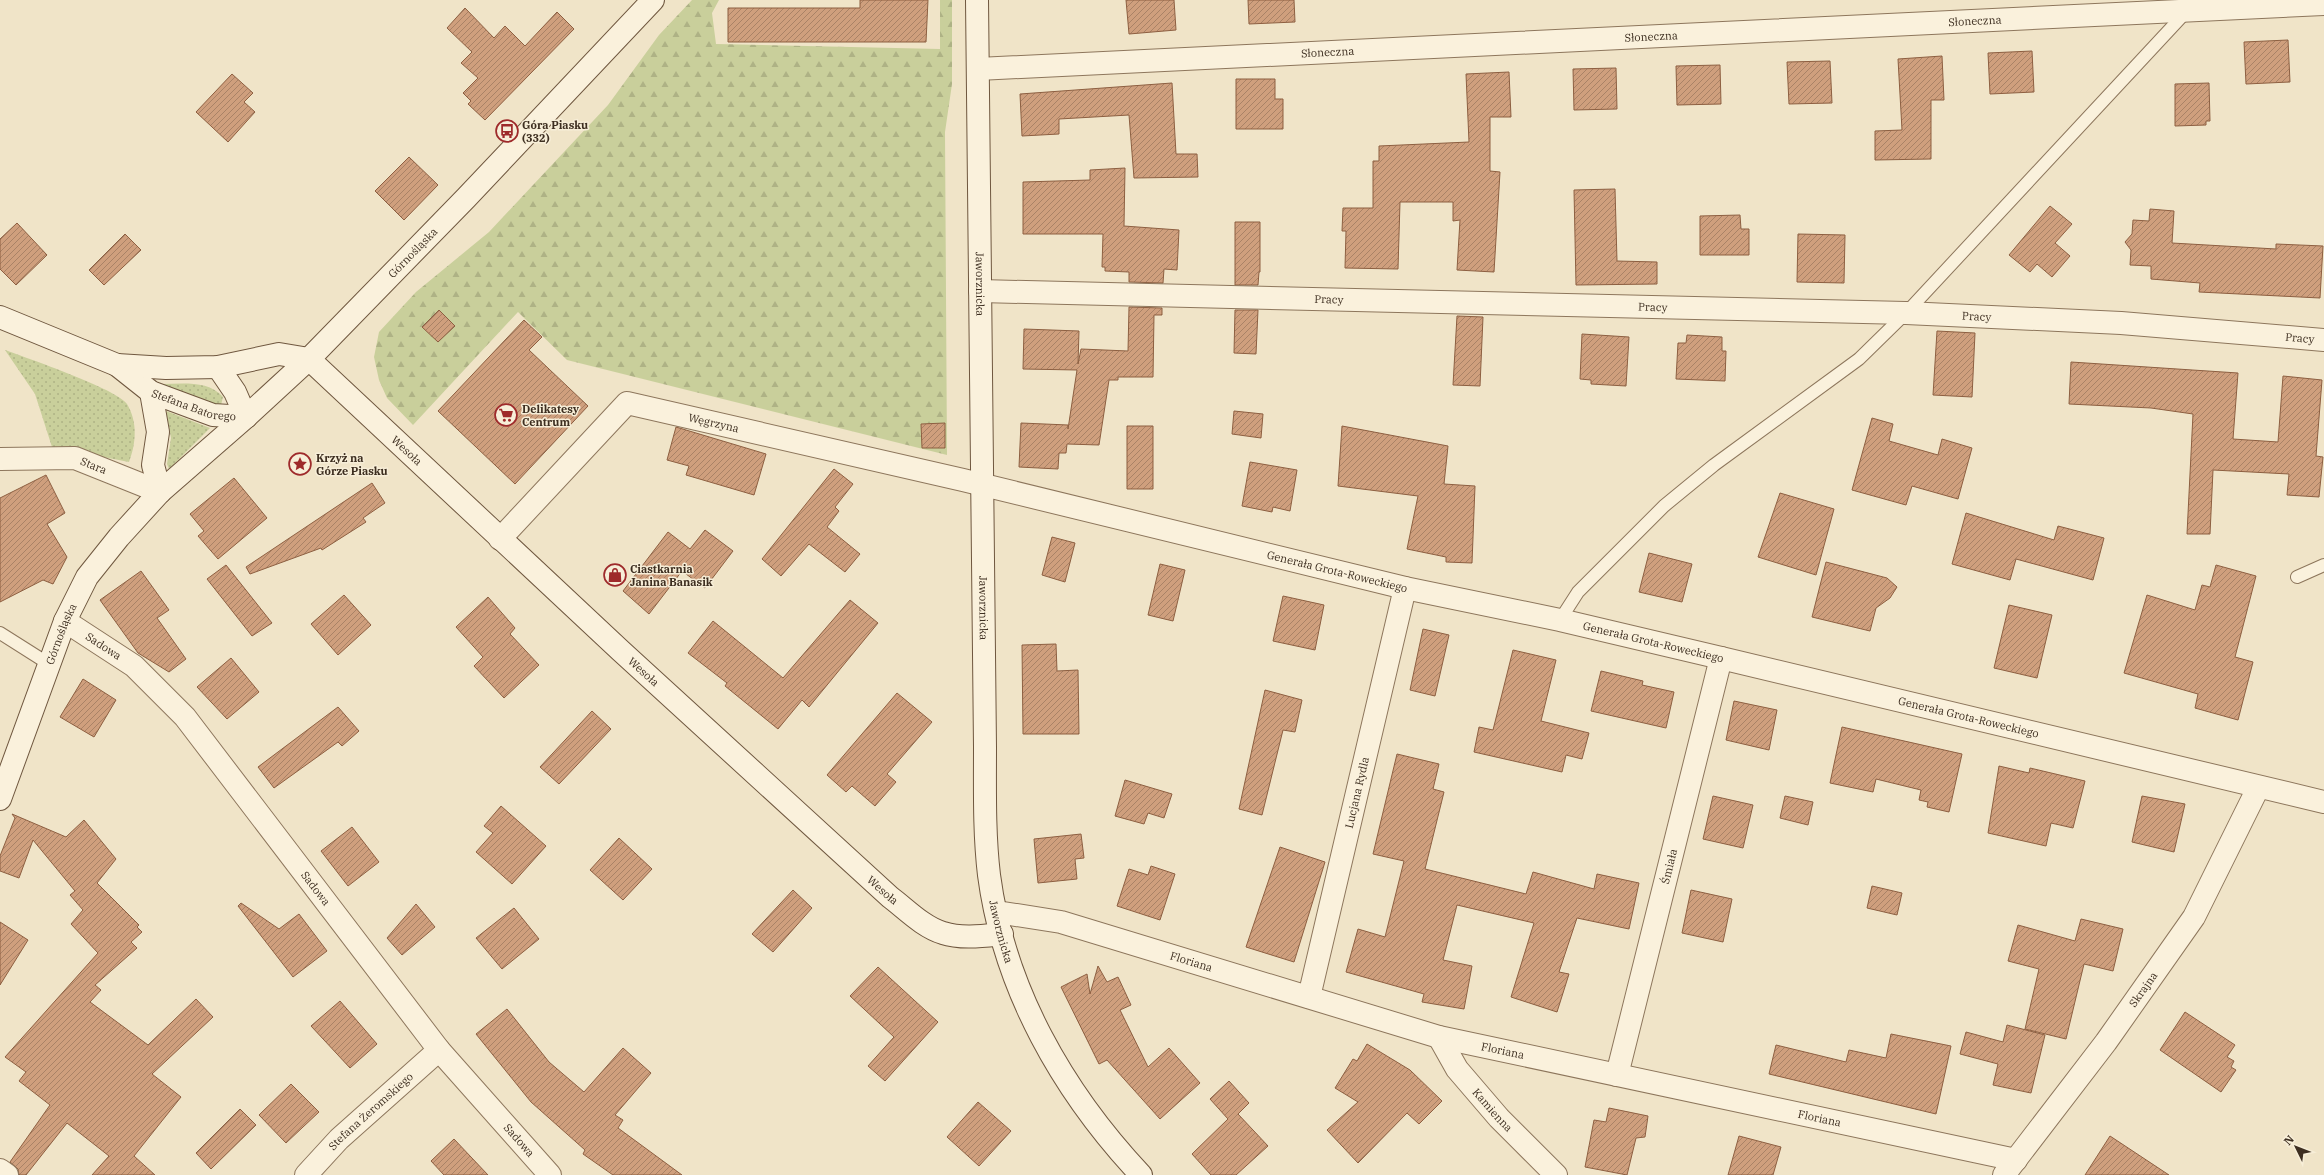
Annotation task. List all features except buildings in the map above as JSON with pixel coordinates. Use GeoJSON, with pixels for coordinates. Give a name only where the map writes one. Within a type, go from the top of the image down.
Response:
{"type":"FeatureCollection","features":[{"type":"Feature","properties":{"kind":"street","name":"Górnośląska"},"geometry":{"type":"LineString","coordinates":[[0,799],[48,664],[65,621],[87,577],[140,511],[246,418],[309,359],[444,220],[653,0]]}},
{"type":"Feature","properties":{"kind":"street","name":"Jaworznicka"},"geometry":{"type":"LineString","coordinates":[[977,0],[986,850],[989,876],[1002,934],[1022,997],[1055,1063],[1085,1111],[1108,1141],[1141,1175]]}},
{"type":"Feature","properties":{"kind":"street","name":"Słoneczna"},"geometry":{"type":"LineString","coordinates":[[978,69],[2186,12],[2324,4]]}},
{"type":"Feature","properties":{"kind":"street","name":"Pracy"},"geometry":{"type":"LineString","coordinates":[[980,291],[1906,313],[2121,323],[2324,340]]}},
{"type":"Feature","properties":{"kind":"street","name":"Stefana Batorego"},"geometry":{"type":"LineString","coordinates":[[0,317],[117,365],[151,392],[213,415],[246,418],[235,392],[218,367]]}},
{"type":"Feature","properties":{"kind":"street","name":"Stefana Batorego"},"geometry":{"type":"LineString","coordinates":[[117,365],[166,368],[218,367],[279,354],[309,359]]}},
{"type":"Feature","properties":{"kind":"street","name":"Wesoła"},"geometry":{"type":"LineString","coordinates":[[309,359],[500,539],[890,897],[921,921],[943,933],[964,936],[1002,934]]}},
{"type":"Feature","properties":{"kind":"street"},"geometry":{"type":"LineString","coordinates":[[151,392],[158,432],[153,465],[160,492]]}},
{"type":"Feature","properties":{"kind":"street","name":"Węgrzyna"},"geometry":{"type":"LineString","coordinates":[[500,539],[627,403],[982,485]]}},
{"type":"Feature","properties":{"kind":"street","name":"Stara"},"geometry":{"type":"LineString","coordinates":[[0,459],[75,458],[160,492]]}},
{"type":"Feature","properties":{"kind":"street","name":"Generała Grota-Roweckiego"},"geometry":{"type":"LineString","coordinates":[[982,485],[1405,588],[1560,620],[2258,788],[2324,802]]}},
{"type":"Feature","properties":{"kind":"street","name":"Lucjana Rydla"},"geometry":{"type":"LineString","coordinates":[[1309,997],[1405,588]]}},
{"type":"Feature","properties":{"kind":"street","name":"Sadowa"},"geometry":{"type":"LineString","coordinates":[[65,621],[134,666],[185,717],[439,1050],[550,1175]]}},
{"type":"Feature","properties":{"kind":"street","name":"Śmiała"},"geometry":{"type":"LineString","coordinates":[[1617,1075],[1721,658]]}},
{"type":"Feature","properties":{"kind":"street","name":"Skrajna"},"geometry":{"type":"LineString","coordinates":[[2010,1167],[2106,1042],[2194,917],[2258,788]]}},
{"type":"Feature","properties":{"kind":"street","name":"Floriana"},"geometry":{"type":"LineString","coordinates":[[997,912],[1061,922],[1439,1038],[1617,1075],[2010,1167]]}},
{"type":"Feature","properties":{"kind":"street","name":"Kamienna"},"geometry":{"type":"LineString","coordinates":[[1439,1038],[1457,1069],[1499,1118],[1556,1175]]}},
{"type":"Feature","properties":{"kind":"street","name":"Stefana Żeromskiego"},"geometry":{"type":"LineString","coordinates":[[306,1175],[339,1139],[439,1050]]}},
{"type":"Feature","properties":{"kind":"street"},"geometry":{"type":"LineString","coordinates":[[0,1170],[7,1175]]}},
{"type":"Feature","properties":{"kind":"lane"},"geometry":{"type":"LineString","coordinates":[[1560,620],[1578,592],[1664,506],[1714,465],[1860,359],[1906,313],[2186,12]]}},
{"type":"Feature","properties":{"kind":"lane"},"geometry":{"type":"LineString","coordinates":[[2297,577],[2324,565]]}},
{"type":"Feature","properties":{"kind":"lane"},"geometry":{"type":"LineString","coordinates":[[0,633],[48,664]]}},
{"type":"Feature","properties":{"kind":"green space"},"geometry":{"type":"Polygon","coordinates":[[[692,0],[719,0],[712,13],[716,44],[940,49],[940,0],[952,0],[952,84],[945,132],[947,455],[567,360],[518,312],[413,425],[387,398],[379,380],[374,357],[379,332],[416,292],[489,232],[608,105],[659,35],[692,0]]]}},
{"type":"Feature","properties":{"kind":"green space"},"geometry":{"type":"Polygon","coordinates":[[[5,350],[90,382],[107,390],[127,404],[133,418],[135,433],[129,462],[52,447],[35,394],[5,350]]]}},
{"type":"Feature","properties":{"kind":"green space"},"geometry":{"type":"Polygon","coordinates":[[[161,384],[203,385],[217,392],[223,397],[221,405],[209,406],[161,384]]]}},
{"type":"Feature","properties":{"kind":"green space"},"geometry":{"type":"Polygon","coordinates":[[[166,411],[210,428],[169,469],[167,464],[171,438],[166,411]]]}},
{"type":"Feature","properties":{"kind":"place","name":"Góra Piasku (332)"},"geometry":{"type":"Point","coordinates":[507,131]}},
{"type":"Feature","properties":{"kind":"place","name":"Delikatesy Centrum"},"geometry":{"type":"Point","coordinates":[506,415]}},
{"type":"Feature","properties":{"kind":"place","name":"Krzyż na Górze Piasku"},"geometry":{"type":"Point","coordinates":[300,464]}},
{"type":"Feature","properties":{"kind":"place","name":"Ciastkarnia Janina Banasik"},"geometry":{"type":"Point","coordinates":[615,575]}}]}
